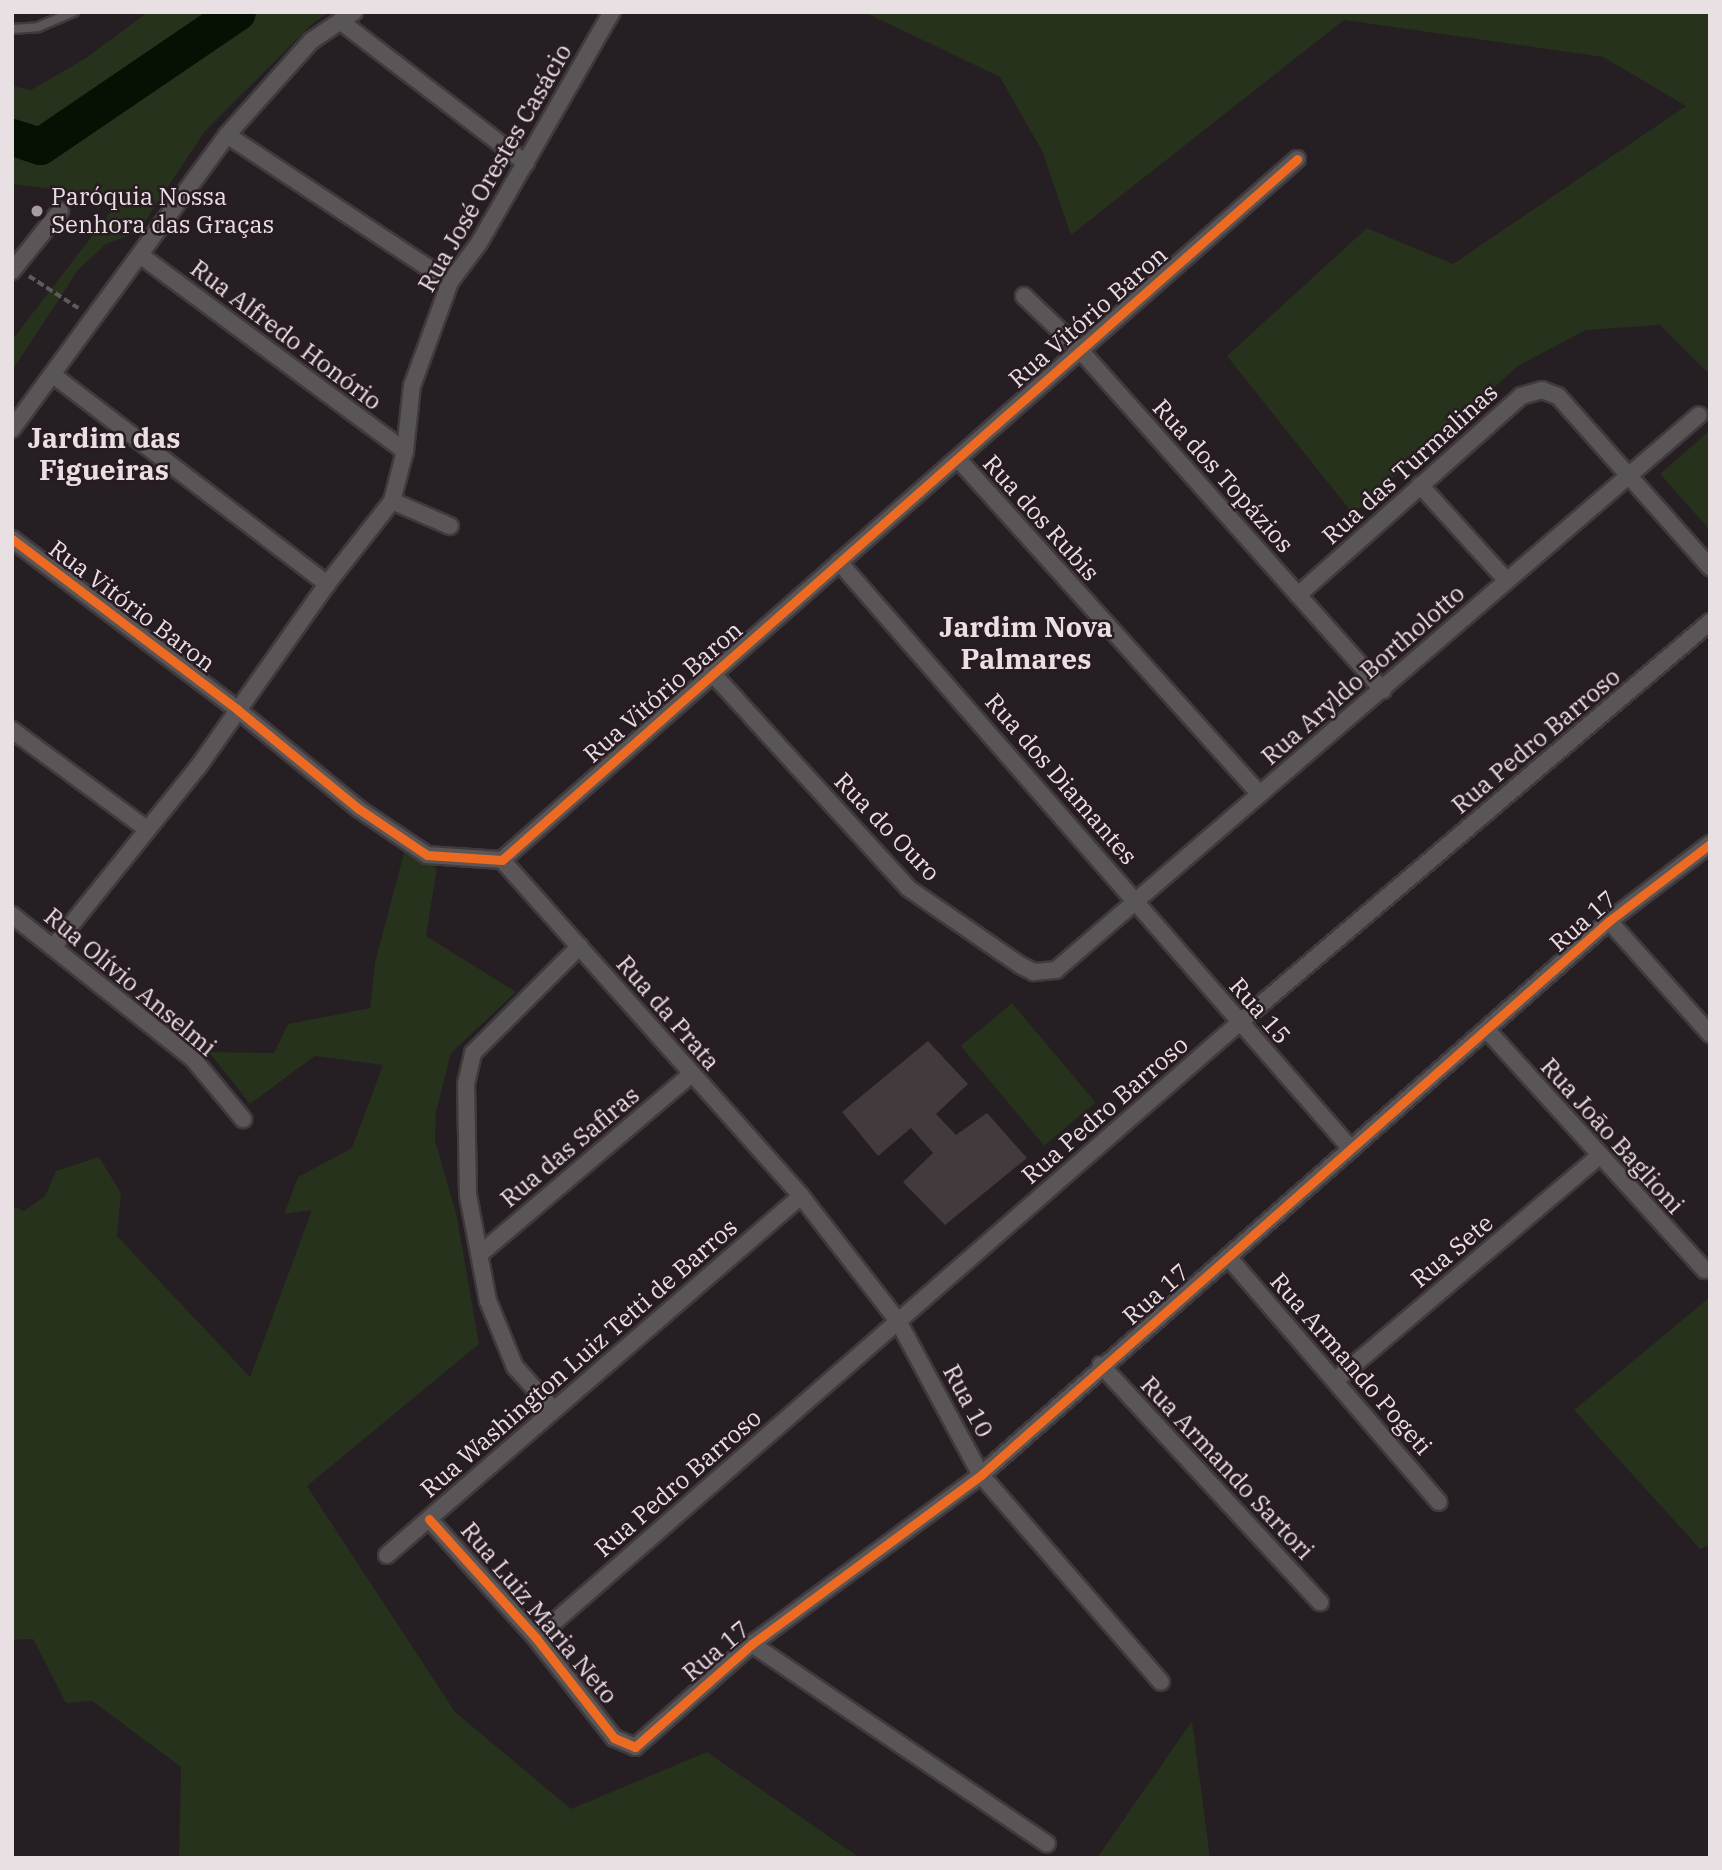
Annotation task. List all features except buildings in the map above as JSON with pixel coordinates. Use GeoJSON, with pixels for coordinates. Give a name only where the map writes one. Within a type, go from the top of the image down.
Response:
{"type":"FeatureCollection","features":[{"type":"Feature","properties":{"kind":"street","name":"Rua José Orestes Casácio"},"geometry":{"type":"LineString","coordinates":[[54,946],[238,710],[327,584],[392,501],[405,451],[412,386],[450,282],[526,163],[612,12]]}},
{"type":"Feature","properties":{"kind":"street"},"geometry":{"type":"LineString","coordinates":[[12,429],[227,135],[311,41],[347,16],[526,163]]}},
{"type":"Feature","properties":{"kind":"street"},"geometry":{"type":"LineString","coordinates":[[227,135],[450,282]]}},
{"type":"Feature","properties":{"kind":"street","name":"Rua Vitório Baron"},"geometry":{"type":"LineString","coordinates":[[12,540],[238,710],[359,809],[427,855],[502,860],[1297,159]]}},
{"type":"Feature","properties":{"kind":"street"},"geometry":{"type":"LineString","coordinates":[[14,269],[60,211]]}},
{"type":"Feature","properties":{"kind":"street","name":"Rua Alfredo Honório"},"geometry":{"type":"LineString","coordinates":[[140,255],[405,451]]}},
{"type":"Feature","properties":{"kind":"street","name":"Rua dos Topázios"},"geometry":{"type":"LineString","coordinates":[[1024,296],[1079,349],[1383,690]]}},
{"type":"Feature","properties":{"kind":"street"},"geometry":{"type":"LineString","coordinates":[[53,375],[327,584]]}},
{"type":"Feature","properties":{"kind":"street","name":"Rua das Turmalinas"},"geometry":{"type":"LineString","coordinates":[[1298,595],[1521,396],[1542,390],[1558,396],[1627,478]]}},
{"type":"Feature","properties":{"kind":"street","name":"Rua Aryldo Bortholotto"},"geometry":{"type":"LineString","coordinates":[[1056,970],[1699,415]]}},
{"type":"Feature","properties":{"kind":"street","name":"Rua dos Rubis"},"geometry":{"type":"LineString","coordinates":[[958,459],[1261,794]]}},
{"type":"Feature","properties":{"kind":"street"},"geometry":{"type":"LineString","coordinates":[[1627,478],[1710,567]]}},
{"type":"Feature","properties":{"kind":"street"},"geometry":{"type":"LineString","coordinates":[[1420,485],[1506,580]]}},
{"type":"Feature","properties":{"kind":"street"},"geometry":{"type":"LineString","coordinates":[[392,501],[450,526]]}},
{"type":"Feature","properties":{"kind":"street","name":"Rua dos Diamantes"},"geometry":{"type":"LineString","coordinates":[[839,562],[1138,900]]}},
{"type":"Feature","properties":{"kind":"street","name":"Rua Pedro Barroso"},"geometry":{"type":"LineString","coordinates":[[536,1639],[1239,1023],[1710,622]]}},
{"type":"Feature","properties":{"kind":"street","name":"Rua do Ouro"},"geometry":{"type":"LineString","coordinates":[[712,673],[908,888],[1020,965],[1034,972],[1056,970]]}},
{"type":"Feature","properties":{"kind":"street"},"geometry":{"type":"LineString","coordinates":[[12,730],[147,828]]}},
{"type":"Feature","properties":{"kind":"street","name":"Rua 17"},"geometry":{"type":"LineString","coordinates":[[614,1738],[635,1746],[752,1644],[981,1475],[1101,1366],[1609,921],[1710,844]]}},
{"type":"Feature","properties":{"kind":"street","name":"Rua da Prata"},"geometry":{"type":"LineString","coordinates":[[502,860],[580,946],[690,1075],[801,1196]]}},
{"type":"Feature","properties":{"kind":"street","name":"Rua 15"},"geometry":{"type":"LineString","coordinates":[[1138,900],[1239,1023],[1351,1149]]}},
{"type":"Feature","properties":{"kind":"street","name":"Rua Olívio Anselmi"},"geometry":{"type":"LineString","coordinates":[[12,915],[194,1060],[243,1119]]}},
{"type":"Feature","properties":{"kind":"street"},"geometry":{"type":"LineString","coordinates":[[1609,921],[1710,1034]]}},
{"type":"Feature","properties":{"kind":"street"},"geometry":{"type":"LineString","coordinates":[[553,1409],[515,1367],[488,1301],[468,1195],[466,1084],[473,1053],[580,946]]}},
{"type":"Feature","properties":{"kind":"street","name":"Rua João Baglioni"},"geometry":{"type":"LineString","coordinates":[[1487,1030],[1598,1157],[1704,1270]]}},
{"type":"Feature","properties":{"kind":"street","name":"Rua das Safiras"},"geometry":{"type":"LineString","coordinates":[[480,1254],[690,1075]]}},
{"type":"Feature","properties":{"kind":"street","name":"Rua Sete"},"geometry":{"type":"LineString","coordinates":[[1336,1380],[1598,1157]]}},
{"type":"Feature","properties":{"kind":"street","name":"Rua 10"},"geometry":{"type":"LineString","coordinates":[[801,1196],[898,1321],[981,1475],[1160,1682]]}},
{"type":"Feature","properties":{"kind":"street","name":"Rua Washington Luiz Tetti de Barros"},"geometry":{"type":"LineString","coordinates":[[387,1555],[801,1196]]}},
{"type":"Feature","properties":{"kind":"street","name":"Rua Armando Pogeti"},"geometry":{"type":"LineString","coordinates":[[1228,1257],[1438,1502]]}},
{"type":"Feature","properties":{"kind":"street","name":"Rua Armando Sartori"},"geometry":{"type":"LineString","coordinates":[[1101,1366],[1320,1602]]}},
{"type":"Feature","properties":{"kind":"street","name":"Rua Luiz Maria Neto"},"geometry":{"type":"LineString","coordinates":[[429,1519],[536,1639],[614,1738]]}},
{"type":"Feature","properties":{"kind":"street"},"geometry":{"type":"LineString","coordinates":[[752,1644],[1047,1844]]}},
{"type":"Feature","properties":{"kind":"lane"},"geometry":{"type":"LineString","coordinates":[[12,30],[38,27],[74,12]]}},
{"type":"Feature","properties":{"kind":"path"},"geometry":{"type":"LineString","coordinates":[[14,269],[66,301]]}},
{"type":"Feature","properties":{"kind":"green space"},"geometry":{"type":"Polygon","coordinates":[[[148,12],[330,12],[312,24],[205,131],[138,232],[106,244],[78,270],[12,371],[12,340],[112,210],[106,196],[12,184],[12,86],[31,90],[86,58],[148,12]]]}},
{"type":"Feature","properties":{"kind":"green space"},"geometry":{"type":"Polygon","coordinates":[[[864,12],[1710,12],[1710,375],[1660,325],[1586,330],[1518,366],[1353,514],[1227,356],[1367,228],[1453,264],[1686,106],[1603,57],[1344,20],[1071,235],[1042,151],[1000,77],[864,12]]]}},
{"type":"Feature","properties":{"kind":"green space"},"geometry":{"type":"Polygon","coordinates":[[[1710,430],[1710,530],[1660,474],[1710,430]]]}},
{"type":"Feature","properties":{"kind":"green space"},"geometry":{"type":"Polygon","coordinates":[[[404,853],[437,868],[426,936],[516,992],[451,1053],[436,1112],[435,1140],[457,1217],[479,1344],[307,1486],[455,1712],[571,1809],[707,1752],[860,1858],[179,1858],[181,1767],[92,1701],[66,1703],[33,1639],[12,1640],[12,1206],[24,1211],[45,1196],[56,1171],[99,1157],[121,1193],[117,1236],[250,1377],[312,1210],[284,1214],[298,1177],[352,1148],[383,1065],[315,1056],[250,1104],[209,1052],[274,1053],[288,1024],[370,1008],[375,962],[404,853]]]}},
{"type":"Feature","properties":{"kind":"green space"},"geometry":{"type":"Polygon","coordinates":[[[1012,1003],[1096,1103],[1044,1146],[961,1046],[1012,1003]]]}},
{"type":"Feature","properties":{"kind":"green space"},"geometry":{"type":"Polygon","coordinates":[[[1710,1297],[1710,1545],[1700,1549],[1574,1410],[1710,1297]]]}},
{"type":"Feature","properties":{"kind":"green space"},"geometry":{"type":"Polygon","coordinates":[[[1192,1721],[1210,1858],[1097,1858],[1192,1721]]]}},
{"type":"Feature","properties":{"kind":"waterway"},"geometry":{"type":"LineString","coordinates":[[12,137],[40,146],[237,12]]}},
{"type":"Feature","properties":{"kind":"cycle path"},"geometry":{"type":"LineString","coordinates":[[12,539],[238,710],[359,809],[427,855],[502,860],[1297,159]]}},
{"type":"Feature","properties":{"kind":"cycle path"},"geometry":{"type":"LineString","coordinates":[[429,1519],[536,1638],[614,1738],[635,1747],[752,1644],[981,1475],[1609,921],[1710,844]]}},
{"type":"Feature","properties":{"kind":"place","name":"Paróquia Nossa Senhora das Graças"},"geometry":{"type":"Point","coordinates":[37,211]}},
{"type":"Feature","properties":{"kind":"district","name":"Jardim das Figueiras"},"geometry":{"type":"Point","coordinates":[104,454]}},
{"type":"Feature","properties":{"kind":"district","name":"Jardim Nova Palmares"},"geometry":{"type":"Point","coordinates":[1026,643]}}]}
